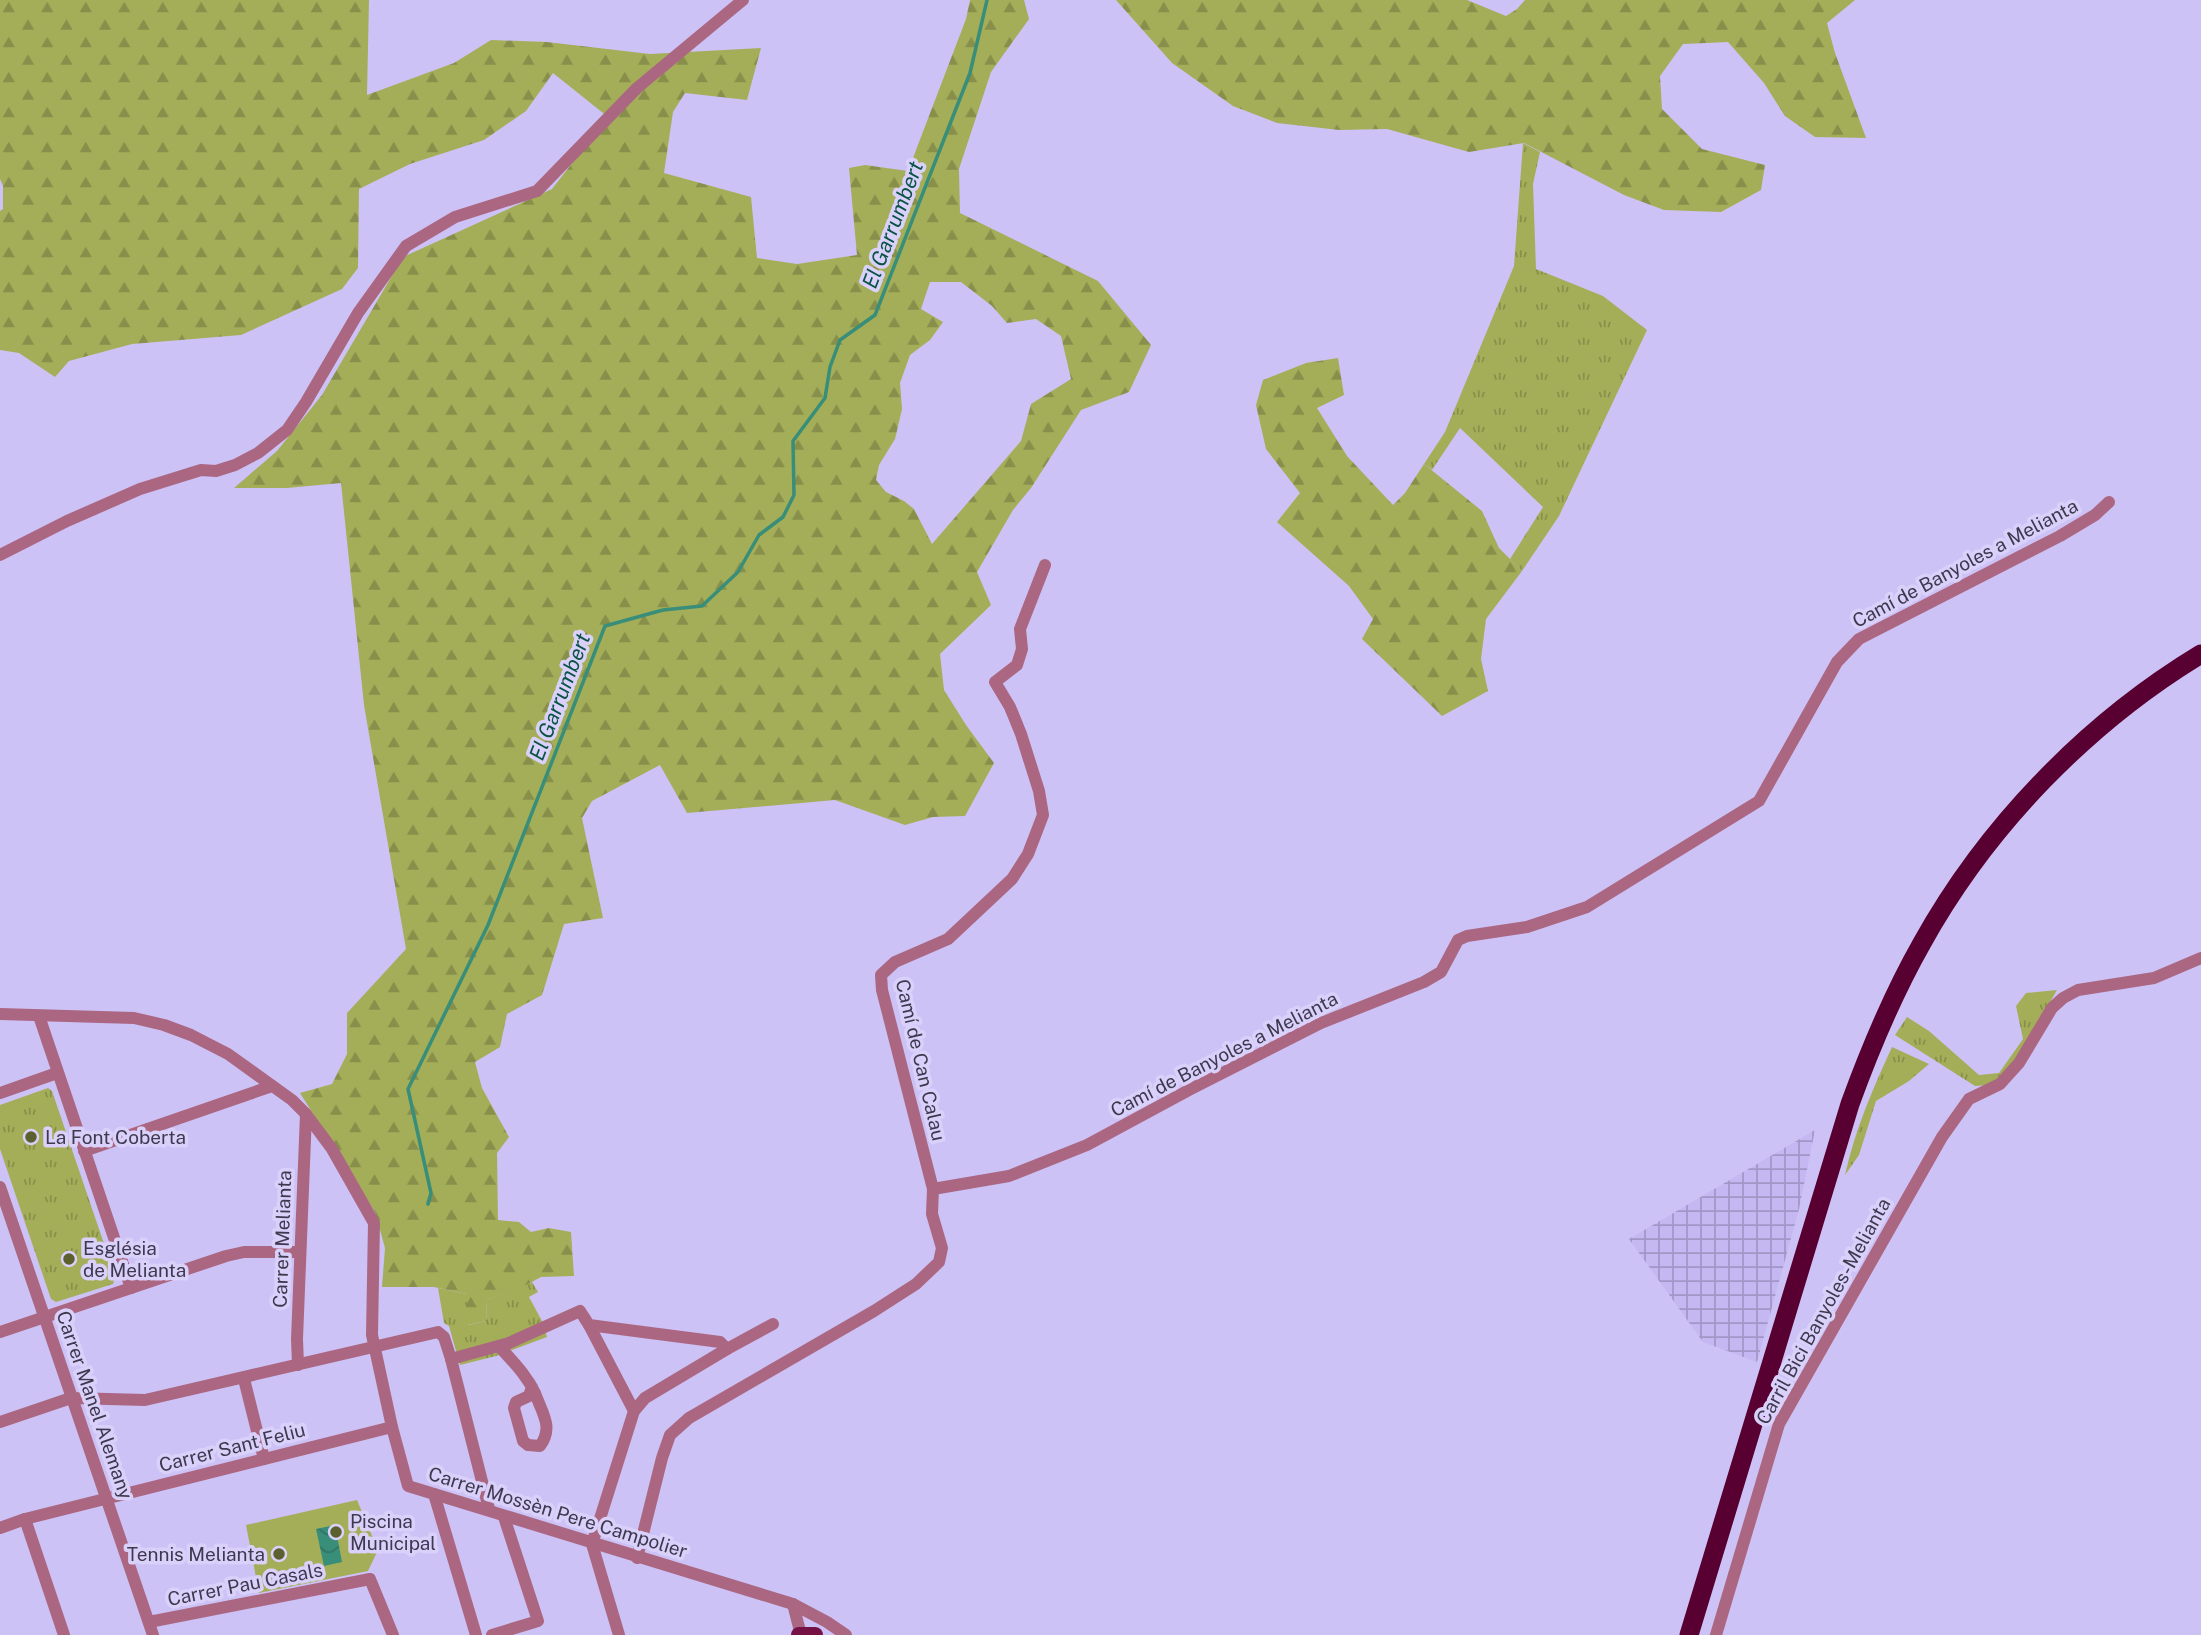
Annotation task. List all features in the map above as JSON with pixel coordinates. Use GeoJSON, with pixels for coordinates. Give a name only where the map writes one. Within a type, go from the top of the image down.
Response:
{"type":"FeatureCollection","features":[{"type":"Feature","properties":{"kind":"highway"},"geometry":{"type":"LineString","coordinates":[[1689,1635],[1846,1116],[1863,1068],[1905,974],[1962,880],[2006,822],[2075,750],[2128,703],[2168,673],[2201,654]]}},
{"type":"Feature","properties":{"kind":"highway"},"geometry":{"type":"LineString","coordinates":[[1699,1635],[1858,1107],[1888,1031],[1929,946],[1969,885],[2013,828],[2057,779],[2107,733],[2201,667]]}},
{"type":"Feature","properties":{"kind":"main road"},"geometry":{"type":"LineString","coordinates":[[800,1635],[816,1635]]}},
{"type":"Feature","properties":{"kind":"street"},"geometry":{"type":"LineString","coordinates":[[0,555],[67,521],[141,489],[201,470],[216,471],[258,453],[287,430],[358,313],[406,246],[455,217],[537,191],[637,88],[743,0]]}},
{"type":"Feature","properties":{"kind":"street","name":"Camí de Banyoles a Melianta"},"geometry":{"type":"LineString","coordinates":[[933,1189],[1009,1176],[1087,1145],[1321,1023],[1424,982],[1441,972],[1458,940],[1467,936],[1527,928],[1587,906],[1759,801],[1837,662],[1859,639],[2060,536],[2095,515],[2109,502]]}},
{"type":"Feature","properties":{"kind":"street","name":"Camí de Can Calau"},"geometry":{"type":"LineString","coordinates":[[637,1558],[670,1436],[689,1418],[916,1284],[939,1262],[942,1248],[932,1214],[933,1189],[882,990],[881,975],[895,962],[948,939],[1012,879],[1028,854],[1043,816],[1039,791],[1021,734],[1010,707],[995,682],[1017,665],[1022,649],[1020,629],[1045,565]]}},
{"type":"Feature","properties":{"kind":"street","name":"Carril Bici Banyoles-Melianta"},"geometry":{"type":"LineString","coordinates":[[1716,1635],[1779,1424],[1942,1137],[1969,1100],[2000,1084],[2020,1063],[2052,1008],[2063,998],[2078,990],[2154,978],[2201,958]]}},
{"type":"Feature","properties":{"kind":"street","name":"Carrer Mossèn Pere Campolier"},"geometry":{"type":"LineString","coordinates":[[0,1014],[134,1018],[163,1025],[191,1035],[228,1054],[292,1100],[306,1114],[332,1149],[374,1223],[372,1335],[408,1486],[793,1604],[846,1635]]}},
{"type":"Feature","properties":{"kind":"street"},"geometry":{"type":"LineString","coordinates":[[39,1016],[131,1288]]}},
{"type":"Feature","properties":{"kind":"street"},"geometry":{"type":"LineString","coordinates":[[0,1093],[57,1073]]}},
{"type":"Feature","properties":{"kind":"street"},"geometry":{"type":"LineString","coordinates":[[84,1151],[272,1086]]}},
{"type":"Feature","properties":{"kind":"street","name":"Carrer Melianta"},"geometry":{"type":"LineString","coordinates":[[298,1365],[306,1114]]}},
{"type":"Feature","properties":{"kind":"street","name":"Carrer Manel Alemany"},"geometry":{"type":"LineString","coordinates":[[0,1187],[151,1629]]}},
{"type":"Feature","properties":{"kind":"street"},"geometry":{"type":"LineString","coordinates":[[0,1332],[244,1252],[300,1252]]}},
{"type":"Feature","properties":{"kind":"street"},"geometry":{"type":"LineString","coordinates":[[451,1359],[533,1334],[580,1311],[634,1411]]}},
{"type":"Feature","properties":{"kind":"street"},"geometry":{"type":"LineString","coordinates":[[619,1635],[592,1544],[634,1411],[645,1398],[773,1324]]}},
{"type":"Feature","properties":{"kind":"street"},"geometry":{"type":"LineString","coordinates":[[589,1325],[720,1342],[727,1349]]}},
{"type":"Feature","properties":{"kind":"street"},"geometry":{"type":"LineString","coordinates":[[0,1422],[71,1398],[145,1400],[438,1332],[444,1337],[451,1359],[489,1509]]}},
{"type":"Feature","properties":{"kind":"street"},"geometry":{"type":"LineString","coordinates":[[499,1346],[533,1387]]}},
{"type":"Feature","properties":{"kind":"street"},"geometry":{"type":"LineString","coordinates":[[244,1379],[264,1459]]}},
{"type":"Feature","properties":{"kind":"street","name":"Carrer Sant Feliu"},"geometry":{"type":"LineString","coordinates":[[0,1528],[25,1519],[392,1427]]}},
{"type":"Feature","properties":{"kind":"street"},"geometry":{"type":"LineString","coordinates":[[434,1494],[476,1635]]}},
{"type":"Feature","properties":{"kind":"street"},"geometry":{"type":"LineString","coordinates":[[492,1635],[538,1621],[504,1517]]}},
{"type":"Feature","properties":{"kind":"street"},"geometry":{"type":"LineString","coordinates":[[25,1519],[64,1635]]}},
{"type":"Feature","properties":{"kind":"street","name":"Carrer Pau Casals"},"geometry":{"type":"LineString","coordinates":[[151,1629],[370,1579],[393,1635]]}},
{"type":"Feature","properties":{"kind":"street"},"geometry":{"type":"LineString","coordinates":[[793,1604],[800,1635]]}},
{"type":"Feature","properties":{"kind":"street"},"geometry":{"type":"LineString","coordinates":[[816,1635],[821,1618]]}},
{"type":"Feature","properties":{"kind":"shaded area"},"geometry":{"type":"Polygon","coordinates":[[[1815,1130],[1799,1209],[1757,1362],[1703,1342],[1629,1239],[1815,1130]]]}},
{"type":"Feature","properties":{"kind":"green space"},"geometry":{"type":"Polygon","coordinates":[[[0,0],[369,0],[367,95],[454,63],[491,40],[547,42],[650,54],[761,48],[747,100],[685,93],[673,112],[664,173],[751,197],[757,258],[797,264],[857,255],[849,168],[865,165],[908,171],[966,19],[970,0],[1024,0],[1029,19],[991,72],[959,169],[960,213],[1098,281],[1151,345],[1129,392],[1081,410],[1031,488],[1013,510],[977,572],[991,605],[940,654],[944,690],[994,763],[965,816],[933,817],[905,825],[835,800],[687,813],[660,765],[592,801],[582,818],[603,918],[564,924],[542,995],[507,1014],[500,1047],[475,1062],[482,1088],[509,1137],[497,1153],[498,1220],[519,1222],[531,1232],[549,1228],[571,1232],[574,1276],[541,1277],[487,1300],[486,1321],[467,1325],[467,1294],[434,1287],[382,1287],[385,1248],[375,1212],[300,1093],[332,1084],[347,1054],[347,1013],[406,949],[364,705],[341,483],[287,488],[234,488],[277,451],[322,395],[403,257],[552,189],[608,117],[553,73],[526,111],[484,140],[410,164],[359,189],[358,268],[342,289],[241,335],[132,344],[69,361],[55,377],[19,353],[0,350],[0,211],[3,209],[3,186],[0,179],[0,0]],[[930,282],[921,309],[943,322],[930,340],[910,355],[900,383],[902,409],[895,439],[879,465],[876,480],[886,492],[914,509],[932,544],[1021,441],[1031,404],[1071,379],[1061,336],[1036,319],[1007,323],[992,306],[961,282],[930,282]]]}},
{"type":"Feature","properties":{"kind":"green space"},"geometry":{"type":"Polygon","coordinates":[[[1116,0],[1467,0],[1506,16],[1525,0],[1855,0],[1827,23],[1866,138],[1815,137],[1785,116],[1764,83],[1728,42],[1683,44],[1660,76],[1662,109],[1702,149],[1765,165],[1761,190],[1721,212],[1664,210],[1624,195],[1524,143],[1469,152],[1387,129],[1339,130],[1277,123],[1233,106],[1172,63],[1116,0]]]}},
{"type":"Feature","properties":{"kind":"green space"},"geometry":{"type":"Polygon","coordinates":[[[1523,143],[1540,152],[1533,184],[1536,269],[1603,296],[1647,330],[1559,516],[1522,571],[1510,559],[1543,507],[1460,428],[1432,470],[1424,464],[1445,432],[1514,266],[1523,143]]]}},
{"type":"Feature","properties":{"kind":"green space"},"geometry":{"type":"Polygon","coordinates":[[[1338,358],[1344,395],[1317,408],[1347,456],[1393,505],[1405,493],[1424,464],[1482,511],[1499,548],[1522,571],[1486,619],[1481,659],[1488,691],[1442,716],[1362,639],[1373,619],[1349,586],[1277,522],[1300,493],[1266,449],[1256,405],[1263,380],[1306,363],[1338,358]]]}},
{"type":"Feature","properties":{"kind":"green space"},"geometry":{"type":"Polygon","coordinates":[[[2057,990],[2013,1067],[1993,1085],[1975,1086],[1895,1035],[1907,1017],[1929,1031],[1979,1075],[1999,1073],[2023,1039],[2016,1006],[2026,993],[2057,990]]]}},
{"type":"Feature","properties":{"kind":"green space"},"geometry":{"type":"Polygon","coordinates":[[[1892,1047],[1929,1064],[1909,1081],[1876,1101],[1859,1155],[1845,1175],[1865,1110],[1892,1047]]]}},
{"type":"Feature","properties":{"kind":"green space"},"geometry":{"type":"Polygon","coordinates":[[[48,1088],[52,1091],[115,1276],[113,1284],[56,1302],[51,1299],[0,1149],[0,1105],[48,1088]]]}},
{"type":"Feature","properties":{"kind":"green space"},"geometry":{"type":"Polygon","coordinates":[[[532,1282],[538,1292],[529,1297],[547,1337],[496,1356],[460,1365],[449,1326],[444,1323],[438,1288],[467,1294],[468,1325],[486,1321],[487,1300],[532,1282]]]}},
{"type":"Feature","properties":{"kind":"green space"},"geometry":{"type":"Polygon","coordinates":[[[357,1500],[378,1550],[368,1571],[259,1593],[246,1525],[357,1500]]]}},
{"type":"Feature","properties":{"kind":"water"},"geometry":{"type":"Polygon","coordinates":[[[335,1525],[342,1562],[324,1566],[316,1529],[335,1525]]]}},
{"type":"Feature","properties":{"kind":"waterway","name":"El Garrumbert"},"geometry":{"type":"LineString","coordinates":[[428,1204],[431,1193],[408,1089],[488,925],[605,626],[663,610],[702,606],[738,572],[759,535],[783,517],[794,495],[793,441],[825,398],[830,367],[840,340],[875,315],[970,73],[987,0]]}},
{"type":"Feature","properties":{"kind":"place","name":"La Font Coberta"},"geometry":{"type":"Point","coordinates":[31,1137]}},
{"type":"Feature","properties":{"kind":"place","name":"Església de Melianta"},"geometry":{"type":"Point","coordinates":[69,1259]}},
{"type":"Feature","properties":{"kind":"place","name":"Piscina Municipal"},"geometry":{"type":"Point","coordinates":[336,1532]}},
{"type":"Feature","properties":{"kind":"place","name":"Tennis Melianta"},"geometry":{"type":"Point","coordinates":[279,1554]}}]}
